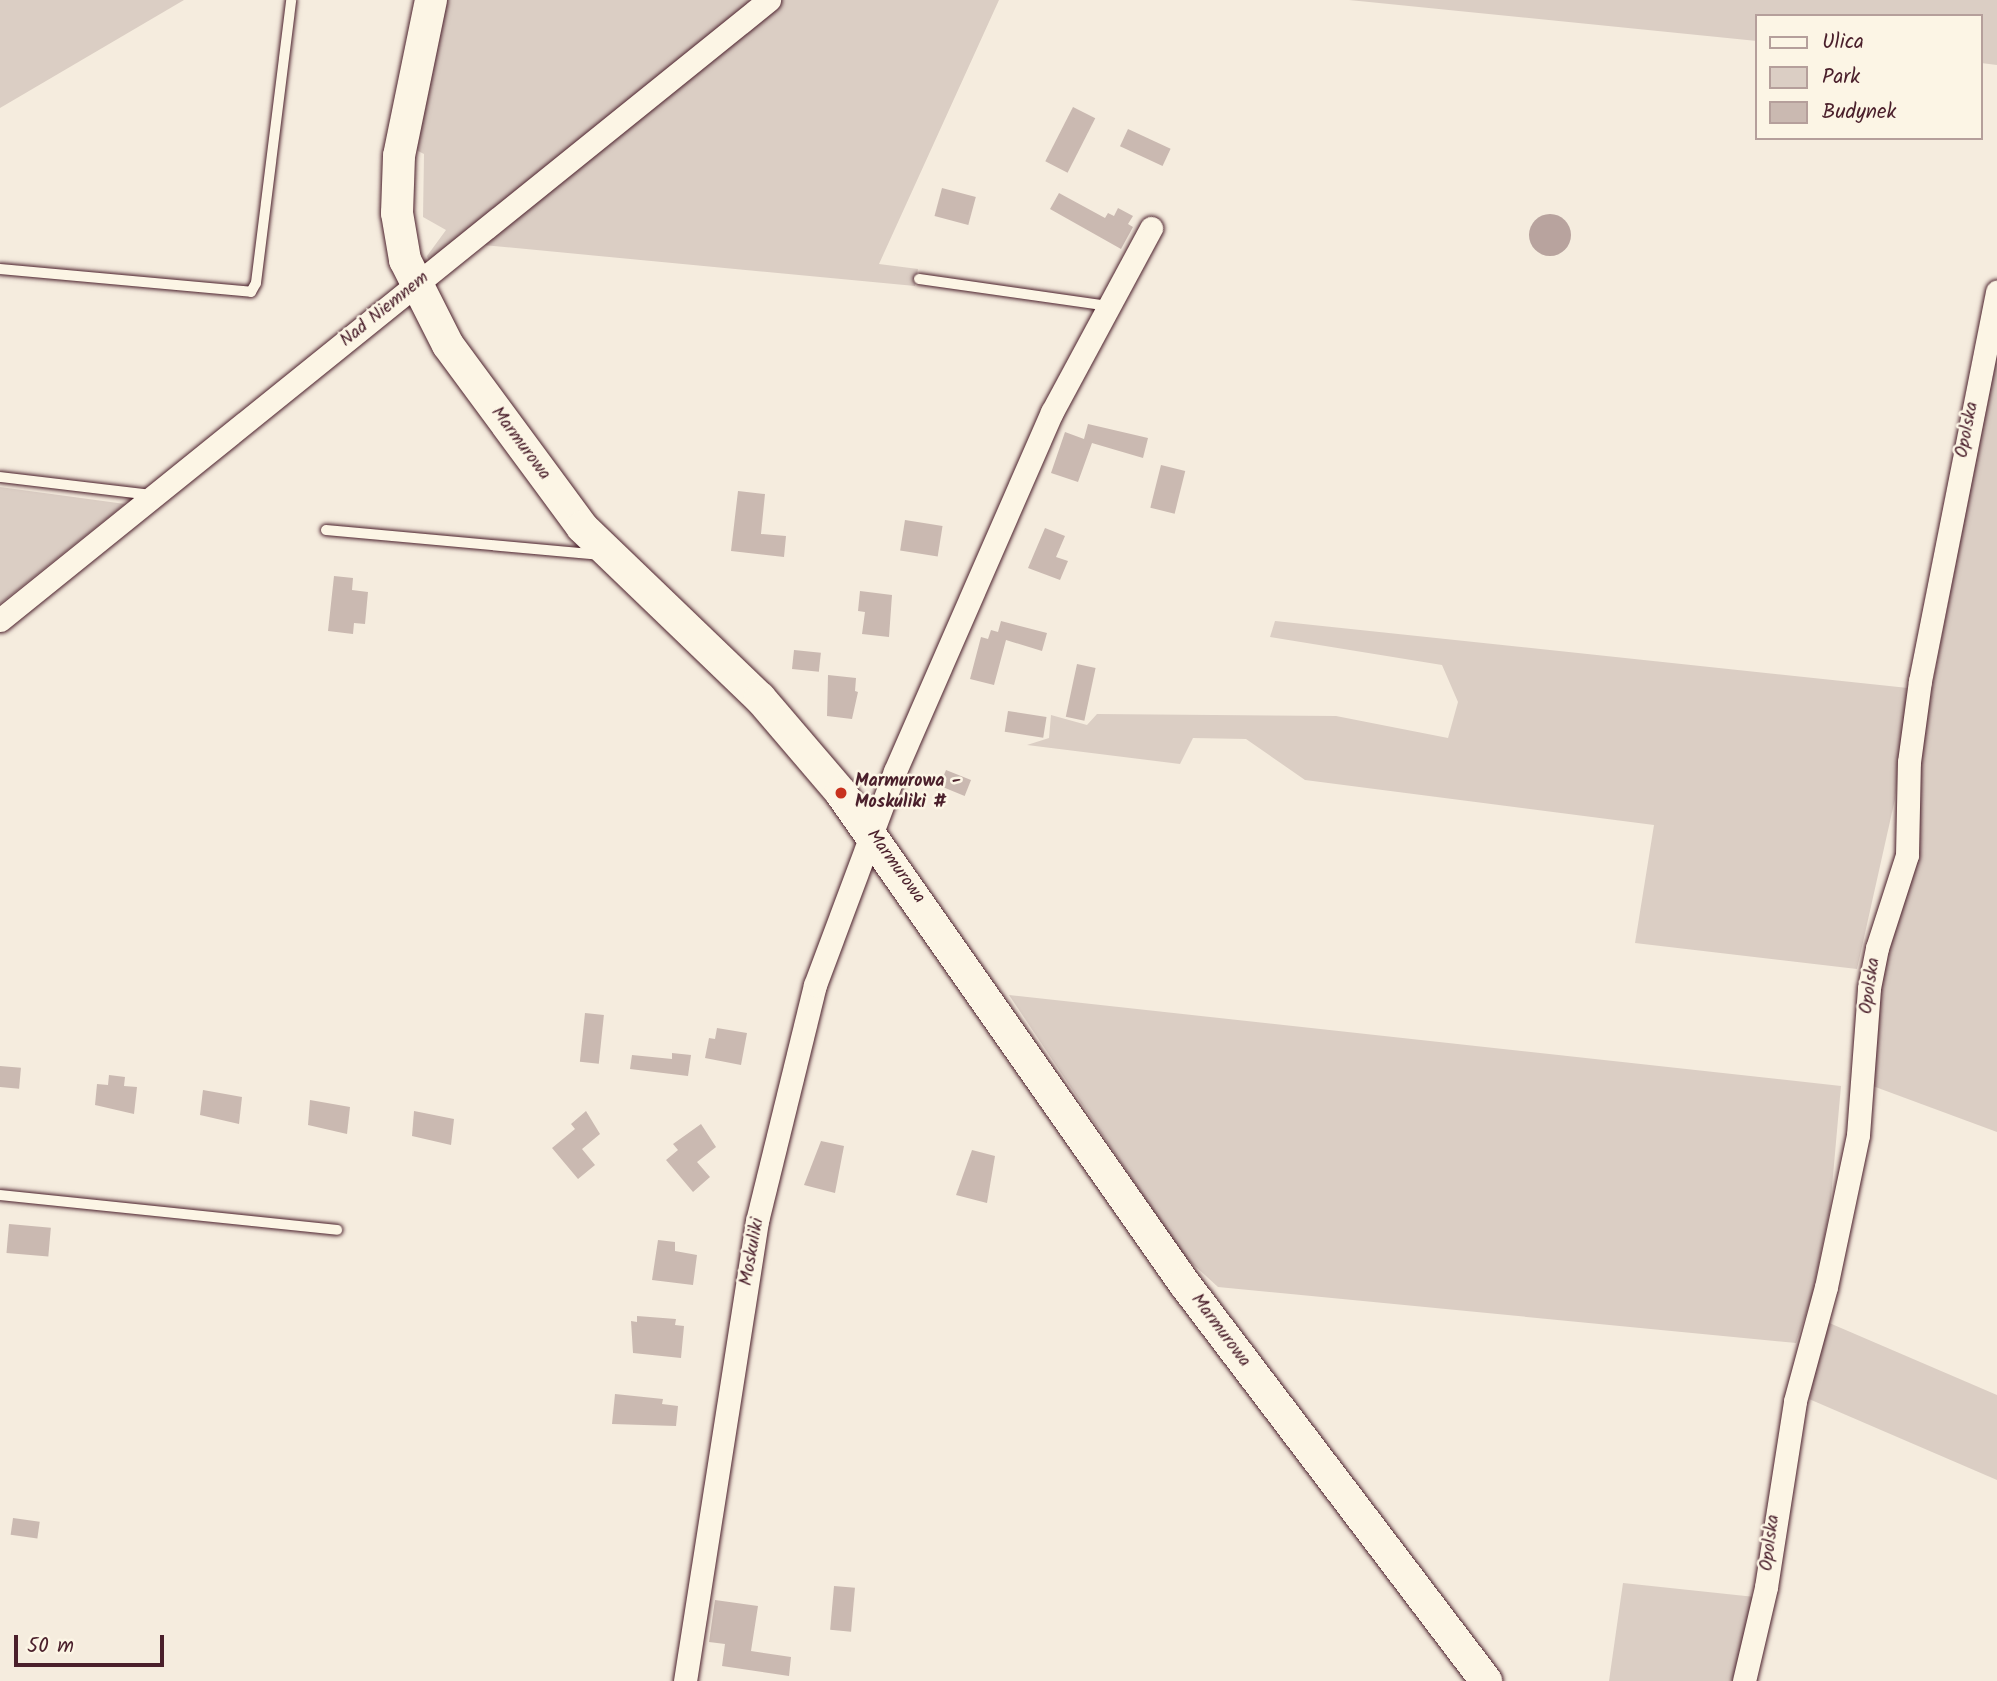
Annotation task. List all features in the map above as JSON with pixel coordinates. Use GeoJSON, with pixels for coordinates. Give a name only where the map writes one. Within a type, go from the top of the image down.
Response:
{"type":"FeatureCollection","features":[{"type":"Feature","properties":{"kind":"street","name":"Marmurowa"},"geometry":{"type":"LineString","coordinates":[[431,0],[399,156],[397,213],[405,260],[415,285],[448,345],[502,422],[582,527],[760,698],[873,836],[1184,1283],[1486,1681]]}},
{"type":"Feature","properties":{"kind":"street","name":"Nad Niemnem"},"geometry":{"type":"LineString","coordinates":[[0,620],[769,0]]}},
{"type":"Feature","properties":{"kind":"street","name":"Moskuliki"},"geometry":{"type":"LineString","coordinates":[[685,1681],[734,1358],[771,1161],[815,985],[844,899],[873,836],[895,771],[1052,412],[1152,228]]}},
{"type":"Feature","properties":{"kind":"street","name":"Opolska"},"geometry":{"type":"LineString","coordinates":[[1744,1681],[1766,1587],[1795,1401],[1826,1287],[1858,1135],[1869,988],[1877,948],[1908,855],[1909,762],[1920,681],[1997,292]]}},
{"type":"Feature","properties":{"kind":"lane"},"geometry":{"type":"LineString","coordinates":[[0,269],[251,292],[256,284],[291,0]]}},
{"type":"Feature","properties":{"kind":"lane"},"geometry":{"type":"LineString","coordinates":[[919,279],[1108,306]]}},
{"type":"Feature","properties":{"kind":"lane"},"geometry":{"type":"LineString","coordinates":[[0,477],[154,495]]}},
{"type":"Feature","properties":{"kind":"lane"},"geometry":{"type":"LineString","coordinates":[[326,530],[612,556]]}},
{"type":"Feature","properties":{"kind":"lane"},"geometry":{"type":"LineString","coordinates":[[0,1195],[337,1230]]}},
{"type":"Feature","properties":{"kind":"green space"},"geometry":{"type":"Polygon","coordinates":[[[0,0],[184,0],[0,108],[0,0]]]}},
{"type":"Feature","properties":{"kind":"green space"},"geometry":{"type":"Polygon","coordinates":[[[442,0],[756,0],[430,263],[427,256],[446,230],[423,217],[424,154],[412,148],[442,0]]]}},
{"type":"Feature","properties":{"kind":"green space"},"geometry":{"type":"Polygon","coordinates":[[[781,0],[999,0],[879,264],[918,269],[915,286],[483,245],[781,0]]]}},
{"type":"Feature","properties":{"kind":"green space"},"geometry":{"type":"Polygon","coordinates":[[[1349,0],[1997,0],[1997,65],[1983,63],[1983,14],[1756,14],[1756,41],[1349,0]]]}},
{"type":"Feature","properties":{"kind":"green space"},"geometry":{"type":"Polygon","coordinates":[[[1997,348],[1997,1132],[1870,1085],[1879,991],[1920,751],[1997,348]]]}},
{"type":"Feature","properties":{"kind":"green space"},"geometry":{"type":"Polygon","coordinates":[[[0,487],[125,504],[0,604],[0,487]]]}},
{"type":"Feature","properties":{"kind":"green space"},"geometry":{"type":"Polygon","coordinates":[[[1275,621],[1908,688],[1895,799],[1857,969],[1635,943],[1654,825],[1305,780],[1246,739],[1193,738],[1180,764],[1027,745],[1049,738],[1051,715],[1087,725],[1097,714],[1336,716],[1448,738],[1458,702],[1442,665],[1270,637],[1275,621]]]}},
{"type":"Feature","properties":{"kind":"green space"},"geometry":{"type":"Polygon","coordinates":[[[1009,995],[1841,1086],[1830,1209],[1812,1296],[1796,1343],[1218,1287],[1183,1255],[1009,995]]]}},
{"type":"Feature","properties":{"kind":"green space"},"geometry":{"type":"Polygon","coordinates":[[[1827,1322],[1997,1395],[1997,1480],[1809,1399],[1827,1322]]]}},
{"type":"Feature","properties":{"kind":"green space"},"geometry":{"type":"Polygon","coordinates":[[[1623,1583],[1755,1597],[1732,1681],[1609,1681],[1623,1583]]]}},
{"type":"Feature","properties":{"kind":"shaded area"},"geometry":{"type":"Polygon","coordinates":[[[1550,214],[1565,220],[1571,235],[1565,250],[1550,256],[1535,250],[1529,235],[1535,220],[1550,214]]]}},
{"type":"Feature","properties":{"kind":"building"},"geometry":{"type":"Polygon","coordinates":[[[1073,107],[1095,118],[1068,173],[1045,161],[1073,107]]]}},
{"type":"Feature","properties":{"kind":"building"},"geometry":{"type":"Polygon","coordinates":[[[1128,129],[1171,149],[1163,166],[1120,146],[1128,129]]]}},
{"type":"Feature","properties":{"kind":"building"},"geometry":{"type":"Polygon","coordinates":[[[942,188],[976,197],[968,225],[934,216],[942,188]]]}},
{"type":"Feature","properties":{"kind":"building"},"geometry":{"type":"Polygon","coordinates":[[[1059,193],[1105,218],[1108,213],[1114,216],[1118,208],[1133,216],[1128,224],[1133,227],[1121,249],[1050,209],[1059,193]]]}},
{"type":"Feature","properties":{"kind":"building"},"geometry":{"type":"Polygon","coordinates":[[[1088,424],[1148,438],[1143,458],[1092,443],[1078,482],[1051,473],[1065,432],[1084,439],[1088,424]]]}},
{"type":"Feature","properties":{"kind":"building"},"geometry":{"type":"Polygon","coordinates":[[[1161,465],[1185,471],[1175,514],[1150,508],[1161,465]]]}},
{"type":"Feature","properties":{"kind":"building"},"geometry":{"type":"Polygon","coordinates":[[[738,491],[765,494],[761,534],[786,536],[784,557],[731,551],[738,491]]]}},
{"type":"Feature","properties":{"kind":"building"},"geometry":{"type":"Polygon","coordinates":[[[905,520],[943,526],[938,557],[900,551],[905,520]]]}},
{"type":"Feature","properties":{"kind":"building"},"geometry":{"type":"Polygon","coordinates":[[[1045,528],[1065,536],[1056,557],[1068,561],[1060,580],[1028,568],[1045,528]]]}},
{"type":"Feature","properties":{"kind":"building"},"geometry":{"type":"Polygon","coordinates":[[[334,576],[353,578],[352,590],[368,592],[365,624],[354,623],[353,634],[328,631],[334,576]]]}},
{"type":"Feature","properties":{"kind":"building"},"geometry":{"type":"Polygon","coordinates":[[[860,591],[892,595],[889,637],[862,634],[865,612],[858,611],[860,591]]]}},
{"type":"Feature","properties":{"kind":"building"},"geometry":{"type":"Polygon","coordinates":[[[1001,621],[1047,633],[1042,651],[1006,640],[994,685],[970,679],[981,637],[988,639],[991,630],[998,632],[1001,621]]]}},
{"type":"Feature","properties":{"kind":"building"},"geometry":{"type":"Polygon","coordinates":[[[794,650],[821,653],[819,672],[792,669],[794,650]]]}},
{"type":"Feature","properties":{"kind":"building"},"geometry":{"type":"Polygon","coordinates":[[[1077,664],[1096,668],[1084,721],[1066,717],[1077,664]]]}},
{"type":"Feature","properties":{"kind":"building"},"geometry":{"type":"Polygon","coordinates":[[[828,675],[856,678],[855,691],[858,692],[852,719],[827,716],[828,675]]]}},
{"type":"Feature","properties":{"kind":"building"},"geometry":{"type":"Polygon","coordinates":[[[1008,711],[1047,717],[1043,738],[1005,732],[1008,711]]]}},
{"type":"Feature","properties":{"kind":"building"},"geometry":{"type":"Polygon","coordinates":[[[946,770],[971,780],[965,796],[940,786],[946,770]]]}},
{"type":"Feature","properties":{"kind":"building"},"geometry":{"type":"Polygon","coordinates":[[[585,1013],[604,1015],[599,1064],[580,1062],[585,1013]]]}},
{"type":"Feature","properties":{"kind":"building"},"geometry":{"type":"Polygon","coordinates":[[[717,1028],[747,1033],[741,1065],[705,1058],[709,1038],[715,1039],[717,1028]]]}},
{"type":"Feature","properties":{"kind":"building"},"geometry":{"type":"Polygon","coordinates":[[[672,1053],[691,1055],[688,1076],[630,1069],[632,1055],[672,1059],[672,1053]]]}},
{"type":"Feature","properties":{"kind":"building"},"geometry":{"type":"Polygon","coordinates":[[[0,1066],[21,1068],[19,1089],[0,1087],[0,1066]]]}},
{"type":"Feature","properties":{"kind":"building"},"geometry":{"type":"Polygon","coordinates":[[[109,1075],[125,1077],[124,1086],[137,1087],[134,1114],[95,1105],[97,1084],[108,1085],[109,1075]]]}},
{"type":"Feature","properties":{"kind":"building"},"geometry":{"type":"Polygon","coordinates":[[[203,1090],[242,1097],[239,1124],[200,1115],[203,1090]]]}},
{"type":"Feature","properties":{"kind":"building"},"geometry":{"type":"Polygon","coordinates":[[[310,1100],[350,1107],[347,1134],[308,1125],[310,1100]]]}},
{"type":"Feature","properties":{"kind":"building"},"geometry":{"type":"Polygon","coordinates":[[[414,1111],[454,1119],[451,1145],[412,1136],[414,1111]]]}},
{"type":"Feature","properties":{"kind":"building"},"geometry":{"type":"Polygon","coordinates":[[[586,1111],[600,1134],[582,1149],[595,1165],[578,1179],[552,1148],[575,1129],[571,1124],[586,1111]]]}},
{"type":"Feature","properties":{"kind":"building"},"geometry":{"type":"Polygon","coordinates":[[[701,1124],[716,1147],[697,1162],[710,1177],[693,1192],[666,1160],[678,1150],[673,1144],[701,1124]]]}},
{"type":"Feature","properties":{"kind":"building"},"geometry":{"type":"Polygon","coordinates":[[[821,1141],[844,1146],[835,1193],[804,1185],[821,1141]]]}},
{"type":"Feature","properties":{"kind":"building"},"geometry":{"type":"Polygon","coordinates":[[[972,1150],[995,1156],[987,1203],[956,1195],[972,1150]]]}},
{"type":"Feature","properties":{"kind":"building"},"geometry":{"type":"Polygon","coordinates":[[[9,1224],[51,1228],[48,1257],[6,1253],[9,1224]]]}},
{"type":"Feature","properties":{"kind":"building"},"geometry":{"type":"Polygon","coordinates":[[[658,1240],[675,1242],[675,1251],[697,1255],[693,1285],[652,1280],[658,1240]]]}},
{"type":"Feature","properties":{"kind":"building"},"geometry":{"type":"Polygon","coordinates":[[[637,1316],[676,1319],[675,1325],[684,1326],[681,1358],[633,1353],[631,1321],[637,1322],[637,1316]]]}},
{"type":"Feature","properties":{"kind":"building"},"geometry":{"type":"Polygon","coordinates":[[[615,1394],[663,1399],[662,1404],[678,1406],[676,1426],[612,1424],[615,1394]]]}},
{"type":"Feature","properties":{"kind":"building"},"geometry":{"type":"Polygon","coordinates":[[[13,1518],[40,1522],[37,1539],[11,1535],[13,1518]]]}},
{"type":"Feature","properties":{"kind":"building"},"geometry":{"type":"Polygon","coordinates":[[[834,1586],[855,1588],[851,1632],[830,1630],[834,1586]]]}},
{"type":"Feature","properties":{"kind":"building"},"geometry":{"type":"Polygon","coordinates":[[[715,1600],[758,1606],[751,1651],[791,1657],[789,1676],[722,1666],[725,1644],[709,1642],[715,1600]]]}},
{"type":"Feature","properties":{"kind":"place","name":"Marmurowa - Moskuliki #"},"geometry":{"type":"Point","coordinates":[841,793]}}]}
